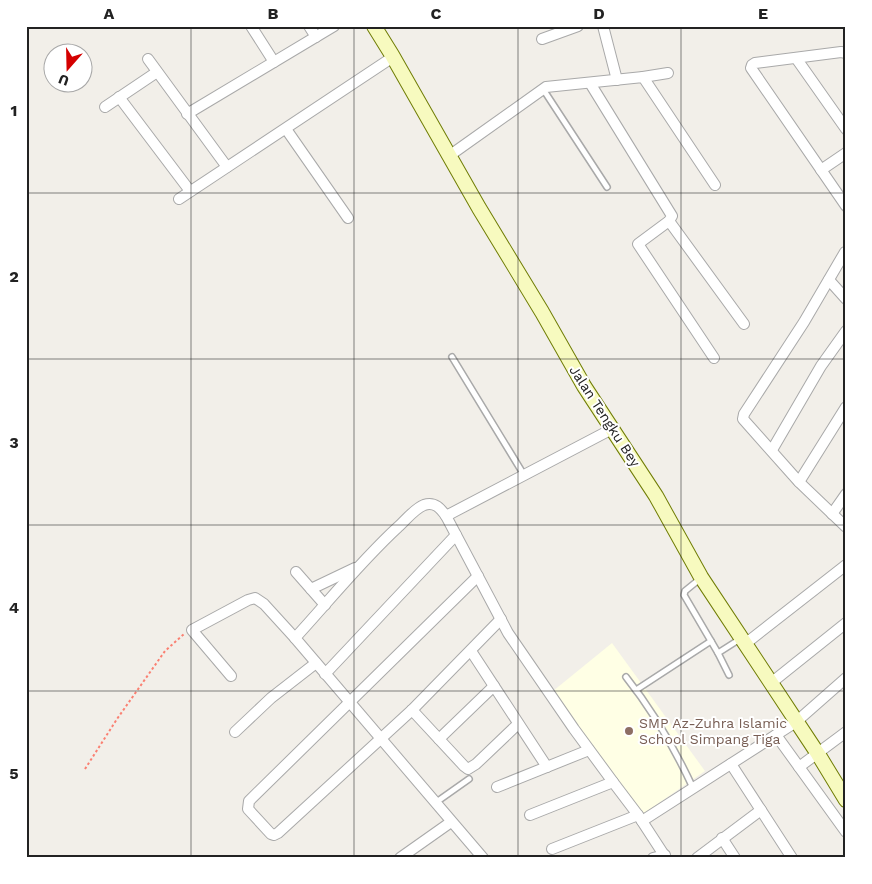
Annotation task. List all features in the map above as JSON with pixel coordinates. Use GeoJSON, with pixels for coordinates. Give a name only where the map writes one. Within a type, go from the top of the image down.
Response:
{"type":"FeatureCollection","features":[{"type":"Feature","properties":{"kind":"main road","name":"Jalan Tengku Bey"},"geometry":{"type":"LineString","coordinates":[[374,26],[584,386],[656,496],[701,577],[796,722],[818,754],[841,782],[846,800]]}},
{"type":"Feature","properties":{"kind":"street"},"geometry":{"type":"LineString","coordinates":[[251,26],[274,62]]}},
{"type":"Feature","properties":{"kind":"street"},"geometry":{"type":"LineString","coordinates":[[309,26],[316,37]]}},
{"type":"Feature","properties":{"kind":"street"},"geometry":{"type":"LineString","coordinates":[[188,114],[334,26]]}},
{"type":"Feature","properties":{"kind":"street"},"geometry":{"type":"LineString","coordinates":[[542,39],[578,26]]}},
{"type":"Feature","properties":{"kind":"street"},"geometry":{"type":"LineString","coordinates":[[603,26],[617,80]]}},
{"type":"Feature","properties":{"kind":"street"},"geometry":{"type":"LineString","coordinates":[[846,53],[841,52],[755,64],[751,68],[846,206]]}},
{"type":"Feature","properties":{"kind":"street"},"geometry":{"type":"LineString","coordinates":[[178,199],[393,57]]}},
{"type":"Feature","properties":{"kind":"street"},"geometry":{"type":"LineString","coordinates":[[796,58],[846,129]]}},
{"type":"Feature","properties":{"kind":"street"},"geometry":{"type":"LineString","coordinates":[[148,59],[227,167]]}},
{"type":"Feature","properties":{"kind":"street"},"geometry":{"type":"LineString","coordinates":[[105,108],[157,72]]}},
{"type":"Feature","properties":{"kind":"street"},"geometry":{"type":"LineString","coordinates":[[449,156],[546,88],[668,73]]}},
{"type":"Feature","properties":{"kind":"street"},"geometry":{"type":"LineString","coordinates":[[643,77],[715,185]]}},
{"type":"Feature","properties":{"kind":"street"},"geometry":{"type":"LineString","coordinates":[[590,82],[672,216],[669,221],[638,244],[714,358]]}},
{"type":"Feature","properties":{"kind":"street"},"geometry":{"type":"LineString","coordinates":[[120,97],[190,191]]}},
{"type":"Feature","properties":{"kind":"street"},"geometry":{"type":"LineString","coordinates":[[286,129],[348,218]]}},
{"type":"Feature","properties":{"kind":"street"},"geometry":{"type":"LineString","coordinates":[[821,170],[846,153]]}},
{"type":"Feature","properties":{"kind":"street"},"geometry":{"type":"LineString","coordinates":[[669,221],[744,324]]}},
{"type":"Feature","properties":{"kind":"street"},"geometry":{"type":"LineString","coordinates":[[845,252],[743,417],[745,422],[799,482],[846,527]]}},
{"type":"Feature","properties":{"kind":"street"},"geometry":{"type":"LineString","coordinates":[[829,280],[846,299]]}},
{"type":"Feature","properties":{"kind":"street"},"geometry":{"type":"LineString","coordinates":[[772,450],[821,366],[846,331]]}},
{"type":"Feature","properties":{"kind":"street"},"geometry":{"type":"LineString","coordinates":[[799,482],[846,407]]}},
{"type":"Feature","properties":{"kind":"street"},"geometry":{"type":"LineString","coordinates":[[446,516],[612,429]]}},
{"type":"Feature","properties":{"kind":"street"},"geometry":{"type":"LineString","coordinates":[[832,514],[846,494]]}},
{"type":"Feature","properties":{"kind":"street"},"geometry":{"type":"LineString","coordinates":[[295,638],[359,567],[416,510],[425,504],[436,505],[446,516],[508,633],[527,662],[666,856],[653,858]]}},
{"type":"Feature","properties":{"kind":"street"},"geometry":{"type":"LineString","coordinates":[[325,674],[456,535]]}},
{"type":"Feature","properties":{"kind":"street"},"geometry":{"type":"LineString","coordinates":[[743,641],[846,565]]}},
{"type":"Feature","properties":{"kind":"street"},"geometry":{"type":"LineString","coordinates":[[311,589],[359,567]]}},
{"type":"Feature","properties":{"kind":"street"},"geometry":{"type":"LineString","coordinates":[[296,572],[325,605]]}},
{"type":"Feature","properties":{"kind":"street"},"geometry":{"type":"LineString","coordinates":[[478,576],[350,704],[249,801],[248,809],[271,834],[276,834],[412,710],[501,619]]}},
{"type":"Feature","properties":{"kind":"street"},"geometry":{"type":"LineString","coordinates":[[231,676],[192,630],[255,598],[264,604],[295,638],[482,858]]}},
{"type":"Feature","properties":{"kind":"street"},"geometry":{"type":"LineString","coordinates":[[771,683],[846,623]]}},
{"type":"Feature","properties":{"kind":"street"},"geometry":{"type":"LineString","coordinates":[[471,651],[547,767]]}},
{"type":"Feature","properties":{"kind":"street"},"geometry":{"type":"LineString","coordinates":[[235,732],[271,698],[316,663]]}},
{"type":"Feature","properties":{"kind":"street"},"geometry":{"type":"LineString","coordinates":[[552,849],[640,818],[693,788],[796,722],[846,678]]}},
{"type":"Feature","properties":{"kind":"street"},"geometry":{"type":"LineString","coordinates":[[439,739],[494,686]]}},
{"type":"Feature","properties":{"kind":"street"},"geometry":{"type":"LineString","coordinates":[[412,710],[468,769],[476,764],[518,724]]}},
{"type":"Feature","properties":{"kind":"street"},"geometry":{"type":"LineString","coordinates":[[799,767],[846,732]]}},
{"type":"Feature","properties":{"kind":"street"},"geometry":{"type":"LineString","coordinates":[[776,735],[846,832]]}},
{"type":"Feature","properties":{"kind":"street"},"geometry":{"type":"LineString","coordinates":[[497,787],[589,750]]}},
{"type":"Feature","properties":{"kind":"street"},"geometry":{"type":"LineString","coordinates":[[731,764],[792,858]]}},
{"type":"Feature","properties":{"kind":"street"},"geometry":{"type":"LineString","coordinates":[[530,815],[613,782]]}},
{"type":"Feature","properties":{"kind":"street"},"geometry":{"type":"LineString","coordinates":[[697,858],[761,810]]}},
{"type":"Feature","properties":{"kind":"street"},"geometry":{"type":"LineString","coordinates":[[400,858],[451,822]]}},
{"type":"Feature","properties":{"kind":"street"},"geometry":{"type":"LineString","coordinates":[[722,838],[735,858]]}},
{"type":"Feature","properties":{"kind":"lane"},"geometry":{"type":"LineString","coordinates":[[544,89],[608,187]]}},
{"type":"Feature","properties":{"kind":"lane"},"geometry":{"type":"LineString","coordinates":[[452,357],[524,475]]}},
{"type":"Feature","properties":{"kind":"lane"},"geometry":{"type":"LineString","coordinates":[[701,577],[685,591],[684,595],[718,653],[728,675]]}},
{"type":"Feature","properties":{"kind":"lane"},"geometry":{"type":"LineString","coordinates":[[636,690],[711,641]]}},
{"type":"Feature","properties":{"kind":"lane"},"geometry":{"type":"LineString","coordinates":[[718,653],[743,641]]}},
{"type":"Feature","properties":{"kind":"lane"},"geometry":{"type":"LineString","coordinates":[[626,677],[675,750],[693,788]]}},
{"type":"Feature","properties":{"kind":"lane"},"geometry":{"type":"LineString","coordinates":[[435,803],[469,779]]}},
{"type":"Feature","properties":{"kind":"path"},"geometry":{"type":"LineString","coordinates":[[85,769],[117,719],[165,651],[185,633],[192,630]]}},
{"type":"Feature","properties":{"kind":"shaded area","name":"SMP Az-Zuhra Islamic School Simpang Tiga"},"geometry":{"type":"Polygon","coordinates":[[[612,643],[705,771],[643,814],[553,691],[612,643]]]}},
{"type":"Feature","properties":{"kind":"place","name":"SMP Az-Zuhra Islamic School Simpang Tiga"},"geometry":{"type":"Point","coordinates":[629,731]}}]}
